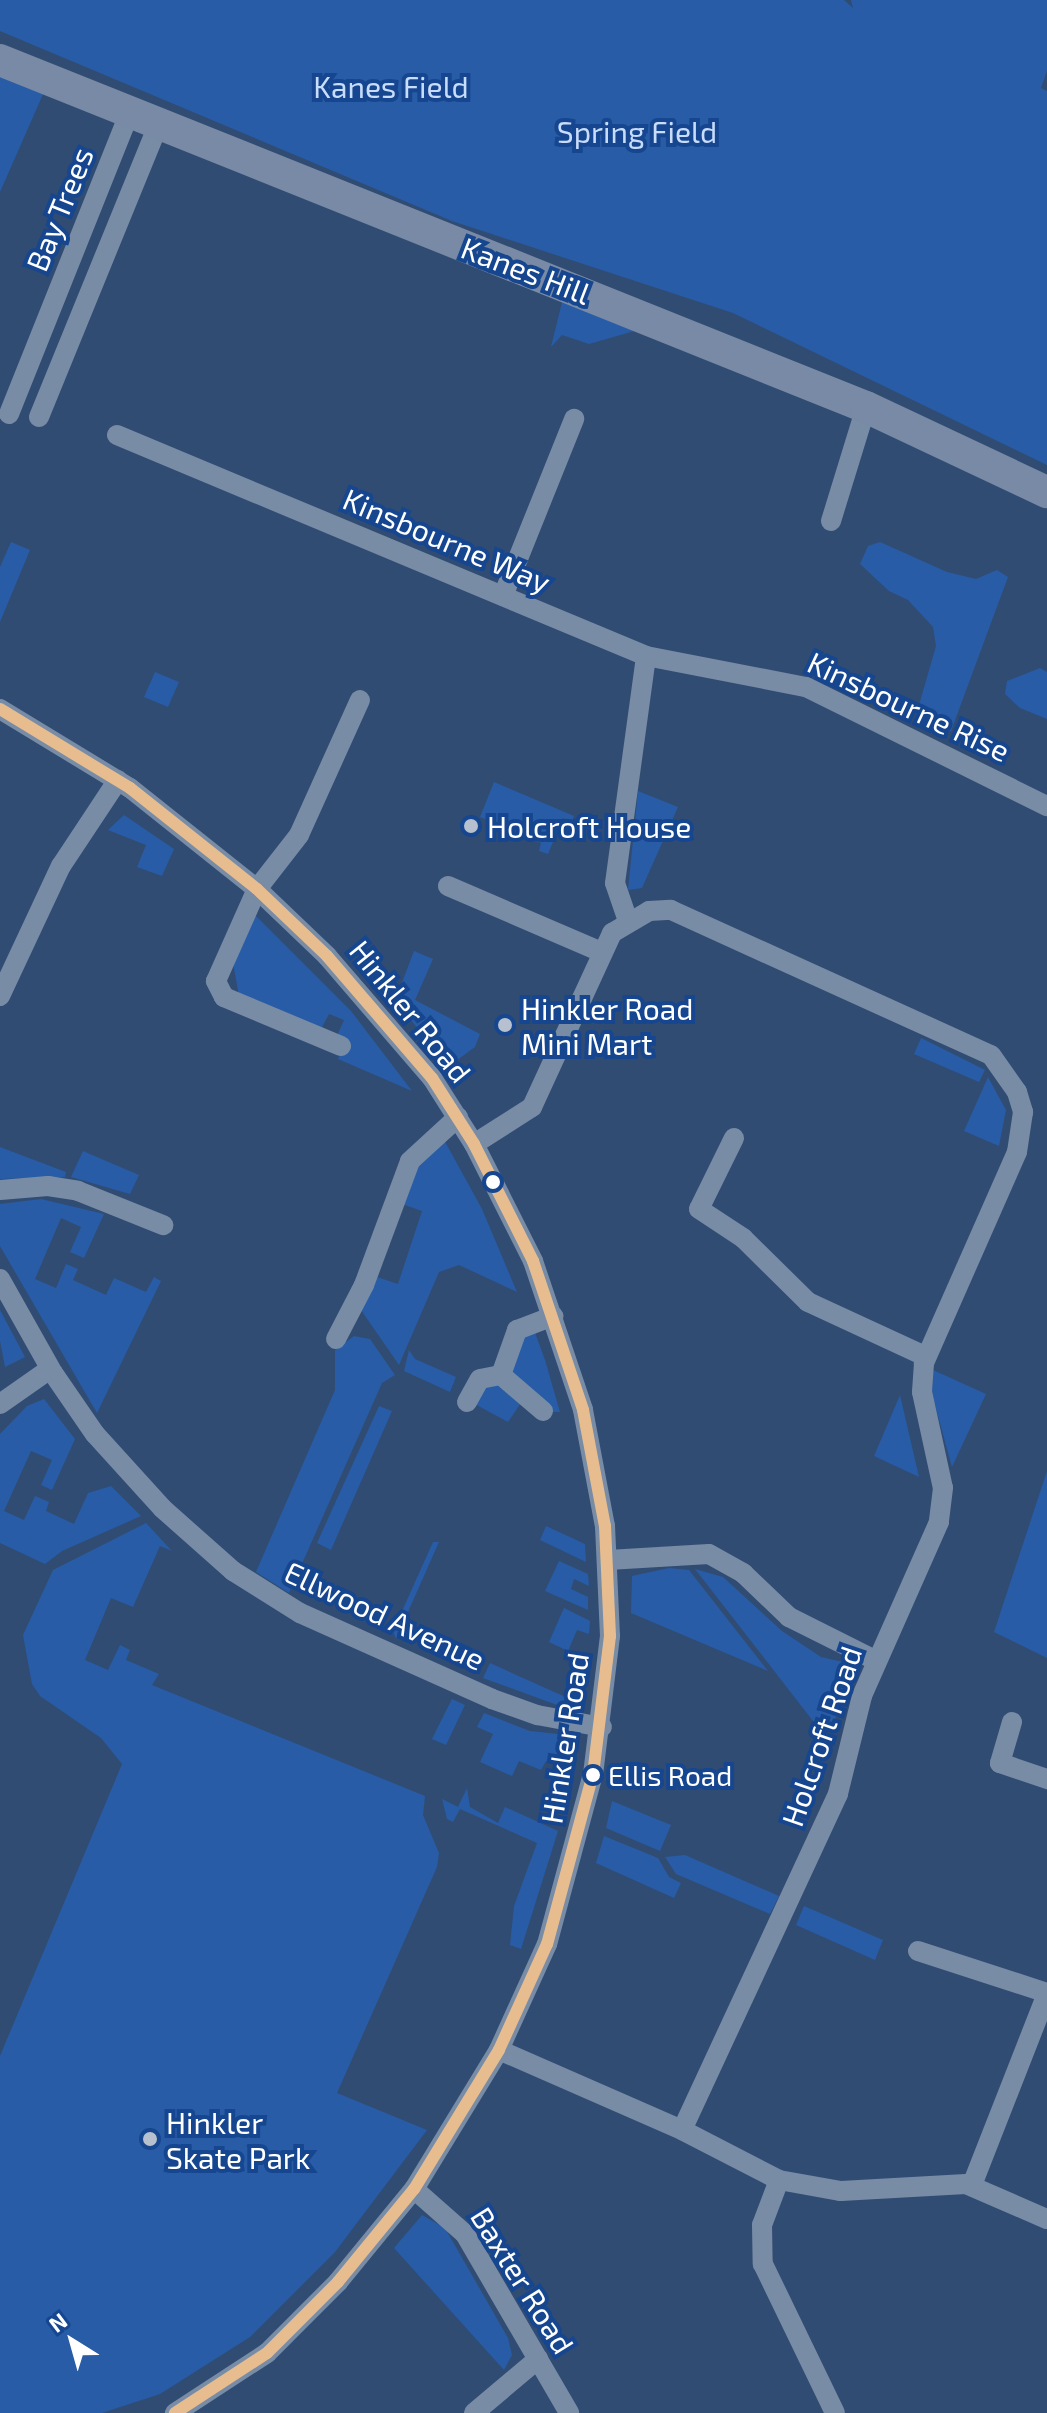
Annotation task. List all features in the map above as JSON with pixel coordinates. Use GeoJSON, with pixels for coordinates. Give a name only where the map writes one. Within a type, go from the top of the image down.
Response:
{"type":"FeatureCollection","features":[{"type":"Feature","properties":{"kind":"main road","name":"Kanes Hill"},"geometry":{"type":"LineString","coordinates":[[0,60],[143,120],[866,407],[1047,492]]}},
{"type":"Feature","properties":{"kind":"street","name":"Bay Trees"},"geometry":{"type":"LineString","coordinates":[[9,414],[143,120]]}},
{"type":"Feature","properties":{"kind":"street"},"geometry":{"type":"LineString","coordinates":[[39,417],[143,120]]}},
{"type":"Feature","properties":{"kind":"street"},"geometry":{"type":"LineString","coordinates":[[831,521],[866,407]]}},
{"type":"Feature","properties":{"kind":"street"},"geometry":{"type":"LineString","coordinates":[[503,596],[574,419]]}},
{"type":"Feature","properties":{"kind":"street","name":"Kinsbourne Way"},"geometry":{"type":"LineString","coordinates":[[117,435],[646,656]]}},
{"type":"Feature","properties":{"kind":"street"},"geometry":{"type":"LineString","coordinates":[[474,1144],[532,1107],[601,952],[628,921],[615,883],[646,656]]}},
{"type":"Feature","properties":{"kind":"street","name":"Kinsbourne Rise"},"geometry":{"type":"LineString","coordinates":[[646,656],[806,687],[1047,806]]}},
{"type":"Feature","properties":{"kind":"street"},"geometry":{"type":"LineString","coordinates":[[334,1037],[224,997],[218,989],[257,889],[299,835],[360,700]]}},
{"type":"Feature","properties":{"kind":"street","name":"Hinkler Road"},"geometry":{"type":"LineString","coordinates":[[0,709],[118,780],[257,889],[327,956],[392,1028],[458,1117],[512,1216],[553,1316],[597,1470],[608,1560],[610,1636],[602,1727],[571,1869],[547,1944],[499,2050],[414,2189],[338,2282],[267,2353],[175,2413]]}},
{"type":"Feature","properties":{"kind":"street"},"geometry":{"type":"LineString","coordinates":[[0,996],[61,866],[118,780]]}},
{"type":"Feature","properties":{"kind":"street"},"geometry":{"type":"LineString","coordinates":[[448,886],[601,952]]}},
{"type":"Feature","properties":{"kind":"street","name":"Holcroft Road"},"geometry":{"type":"LineString","coordinates":[[628,921],[649,911],[692,916],[991,1055],[1003,1069],[1023,1112],[1020,1142],[925,1356],[922,1392],[943,1488],[939,1522],[877,1661],[851,1732],[838,1794],[682,2130]]}},
{"type":"Feature","properties":{"kind":"street"},"geometry":{"type":"LineString","coordinates":[[336,1339],[364,1285],[410,1161],[458,1117]]}},
{"type":"Feature","properties":{"kind":"street"},"geometry":{"type":"LineString","coordinates":[[734,1138],[699,1209],[743,1238],[808,1302],[925,1356]]}},
{"type":"Feature","properties":{"kind":"street"},"geometry":{"type":"LineString","coordinates":[[0,1190],[48,1186],[78,1191],[163,1225]]}},
{"type":"Feature","properties":{"kind":"street","name":"Ellwood Avenue"},"geometry":{"type":"LineString","coordinates":[[0,1279],[50,1369],[95,1434],[139,1485],[212,1553],[268,1595],[492,1699],[537,1715],[602,1727]]}},
{"type":"Feature","properties":{"kind":"street"},"geometry":{"type":"LineString","coordinates":[[501,1375],[517,1330],[553,1316]]}},
{"type":"Feature","properties":{"kind":"street"},"geometry":{"type":"LineString","coordinates":[[0,1404],[50,1369]]}},
{"type":"Feature","properties":{"kind":"street"},"geometry":{"type":"LineString","coordinates":[[466,1396],[480,1379],[501,1375]]}},
{"type":"Feature","properties":{"kind":"street"},"geometry":{"type":"LineString","coordinates":[[501,1375],[543,1411]]}},
{"type":"Feature","properties":{"kind":"street"},"geometry":{"type":"LineString","coordinates":[[608,1560],[709,1554],[743,1573],[789,1617],[877,1661]]}},
{"type":"Feature","properties":{"kind":"street"},"geometry":{"type":"LineString","coordinates":[[1012,1722],[1000,1763],[1047,1779]]}},
{"type":"Feature","properties":{"kind":"street"},"geometry":{"type":"LineString","coordinates":[[918,1951],[1047,1994],[972,2185]]}},
{"type":"Feature","properties":{"kind":"street"},"geometry":{"type":"LineString","coordinates":[[499,2050],[682,2130],[779,2180],[841,2191],[972,2185],[1047,2219]]}},
{"type":"Feature","properties":{"kind":"street"},"geometry":{"type":"LineString","coordinates":[[779,2180],[762,2225],[763,2264],[835,2413]]}},
{"type":"Feature","properties":{"kind":"street","name":"Baxter Road"},"geometry":{"type":"LineString","coordinates":[[414,2189],[465,2234],[569,2413]]}},
{"type":"Feature","properties":{"kind":"street"},"geometry":{"type":"LineString","coordinates":[[474,2413],[538,2359]]}},
{"type":"Feature","properties":{"kind":"green space"},"geometry":{"type":"Polygon","coordinates":[[[0,0],[844,0],[853,8],[851,0],[1047,0],[1047,71],[1041,88],[1047,91],[1047,465],[733,313],[452,221],[0,31],[0,0]]]}},
{"type":"Feature","properties":{"kind":"green space"},"geometry":{"type":"Polygon","coordinates":[[[0,75],[44,92],[0,192],[0,75]]]}},
{"type":"Feature","properties":{"kind":"green space"},"geometry":{"type":"Polygon","coordinates":[[[564,294],[638,330],[589,344],[562,335],[551,347],[564,294]]]}},
{"type":"Feature","properties":{"kind":"green space"},"geometry":{"type":"Polygon","coordinates":[[[11,542],[30,550],[0,622],[0,567],[11,542]]]}},
{"type":"Feature","properties":{"kind":"green space"},"geometry":{"type":"Polygon","coordinates":[[[880,542],[947,572],[976,579],[997,570],[1008,577],[951,731],[932,731],[915,719],[936,646],[933,627],[908,600],[889,591],[860,564],[868,546],[880,542]]]}},
{"type":"Feature","properties":{"kind":"green space"},"geometry":{"type":"Polygon","coordinates":[[[1040,668],[1047,672],[1047,719],[1020,708],[1005,694],[1007,681],[1040,668]]]}},
{"type":"Feature","properties":{"kind":"green space"},"geometry":{"type":"Polygon","coordinates":[[[155,672],[179,682],[168,707],[144,697],[155,672]]]}},
{"type":"Feature","properties":{"kind":"green space"},"geometry":{"type":"Polygon","coordinates":[[[494,782],[574,816],[572,821],[563,818],[548,854],[539,851],[541,843],[480,817],[494,782]]]}},
{"type":"Feature","properties":{"kind":"green space"},"geometry":{"type":"Polygon","coordinates":[[[638,791],[678,807],[642,888],[628,890],[638,791]]]}},
{"type":"Feature","properties":{"kind":"green space"},"geometry":{"type":"Polygon","coordinates":[[[124,815],[174,849],[162,876],[137,867],[146,845],[108,830],[124,815]]]}},
{"type":"Feature","properties":{"kind":"green space"},"geometry":{"type":"Polygon","coordinates":[[[255,915],[351,1011],[412,1091],[338,1059],[345,1042],[336,1038],[344,1020],[329,1014],[320,1031],[239,996],[233,963],[255,915]]]}},
{"type":"Feature","properties":{"kind":"green space"},"geometry":{"type":"Polygon","coordinates":[[[414,951],[433,959],[415,1000],[480,1034],[475,1047],[449,1066],[395,1001],[414,951]]]}},
{"type":"Feature","properties":{"kind":"green space"},"geometry":{"type":"Polygon","coordinates":[[[921,1038],[985,1070],[979,1082],[914,1054],[921,1038]]]}},
{"type":"Feature","properties":{"kind":"green space"},"geometry":{"type":"Polygon","coordinates":[[[988,1077],[1006,1110],[999,1146],[964,1131],[988,1077]]]}},
{"type":"Feature","properties":{"kind":"green space"},"geometry":{"type":"Polygon","coordinates":[[[443,1138],[482,1209],[517,1292],[459,1265],[439,1272],[399,1365],[361,1310],[377,1277],[398,1284],[422,1211],[402,1204],[412,1170],[443,1138]]]}},
{"type":"Feature","properties":{"kind":"green space"},"geometry":{"type":"Polygon","coordinates":[[[0,1147],[66,1172],[65,1177],[0,1179],[0,1147]]]}},
{"type":"Feature","properties":{"kind":"green space"},"geometry":{"type":"Polygon","coordinates":[[[83,1151],[139,1175],[130,1194],[71,1177],[83,1151]]]}},
{"type":"Feature","properties":{"kind":"green space"},"geometry":{"type":"Polygon","coordinates":[[[41,1199],[104,1214],[84,1258],[70,1252],[81,1227],[61,1218],[35,1279],[56,1288],[66,1264],[78,1269],[73,1280],[106,1295],[114,1278],[146,1292],[154,1277],[161,1281],[97,1413],[0,1246],[0,1204],[41,1199]]]}},
{"type":"Feature","properties":{"kind":"green space"},"geometry":{"type":"Polygon","coordinates":[[[0,1310],[25,1357],[5,1367],[0,1341],[0,1310]]]}},
{"type":"Feature","properties":{"kind":"green space"},"geometry":{"type":"Polygon","coordinates":[[[533,1327],[560,1412],[553,1412],[512,1376],[518,1342],[533,1327]]]}},
{"type":"Feature","properties":{"kind":"green space"},"geometry":{"type":"Polygon","coordinates":[[[354,1336],[370,1339],[395,1375],[382,1383],[289,1593],[256,1572],[335,1390],[335,1350],[354,1336]]]}},
{"type":"Feature","properties":{"kind":"green space"},"geometry":{"type":"Polygon","coordinates":[[[409,1350],[415,1359],[456,1377],[450,1392],[404,1371],[409,1350]]]}},
{"type":"Feature","properties":{"kind":"green space"},"geometry":{"type":"Polygon","coordinates":[[[933,1370],[986,1394],[952,1467],[932,1394],[933,1370]]]}},
{"type":"Feature","properties":{"kind":"green space"},"geometry":{"type":"Polygon","coordinates":[[[498,1383],[521,1403],[508,1422],[473,1403],[479,1388],[498,1383]]]}},
{"type":"Feature","properties":{"kind":"green space"},"geometry":{"type":"Polygon","coordinates":[[[900,1395],[919,1477],[874,1456],[900,1395]]]}},
{"type":"Feature","properties":{"kind":"green space"},"geometry":{"type":"Polygon","coordinates":[[[44,1399],[75,1439],[52,1490],[41,1485],[52,1460],[31,1451],[4,1511],[24,1520],[35,1496],[49,1502],[46,1511],[74,1524],[88,1493],[111,1486],[141,1516],[62,1551],[45,1564],[0,1543],[0,1434],[27,1406],[44,1399]]]}},
{"type":"Feature","properties":{"kind":"green space"},"geometry":{"type":"Polygon","coordinates":[[[379,1406],[392,1411],[331,1550],[317,1543],[379,1406]]]}},
{"type":"Feature","properties":{"kind":"green space"},"geometry":{"type":"Polygon","coordinates":[[[1047,1471],[1047,1658],[994,1632],[1047,1471]]]}},
{"type":"Feature","properties":{"kind":"green space"},"geometry":{"type":"Polygon","coordinates":[[[146,1523],[172,1551],[160,1546],[133,1607],[111,1598],[85,1660],[108,1670],[120,1645],[130,1650],[126,1660],[159,1674],[152,1685],[425,1796],[423,1815],[439,1853],[437,1867],[337,2093],[427,2130],[335,2252],[250,2337],[160,2394],[102,2413],[0,2413],[0,2056],[122,1764],[101,1738],[40,1696],[32,1684],[23,1635],[53,1570],[146,1523]]]}},
{"type":"Feature","properties":{"kind":"green space"},"geometry":{"type":"Polygon","coordinates":[[[546,1526],[585,1544],[586,1562],[540,1540],[546,1526]]]}},
{"type":"Feature","properties":{"kind":"green space"},"geometry":{"type":"Polygon","coordinates":[[[433,1542],[439,1542],[396,1639],[393,1631],[433,1542]]]}},
{"type":"Feature","properties":{"kind":"green space"},"geometry":{"type":"Polygon","coordinates":[[[559,1561],[588,1574],[589,1586],[574,1579],[571,1589],[588,1597],[588,1610],[545,1591],[559,1561]]]}},
{"type":"Feature","properties":{"kind":"green space"},"geometry":{"type":"Polygon","coordinates":[[[669,1568],[689,1570],[768,1671],[631,1613],[632,1576],[669,1568]]]}},
{"type":"Feature","properties":{"kind":"green space"},"geometry":{"type":"Polygon","coordinates":[[[695,1569],[723,1577],[782,1631],[821,1657],[843,1662],[853,1678],[840,1713],[829,1724],[820,1730],[695,1569]]]}},
{"type":"Feature","properties":{"kind":"green space"},"geometry":{"type":"Polygon","coordinates":[[[564,1608],[590,1621],[589,1634],[577,1630],[568,1651],[549,1642],[564,1608]]]}},
{"type":"Feature","properties":{"kind":"green space"},"geometry":{"type":"Polygon","coordinates":[[[490,1663],[580,1703],[575,1708],[557,1705],[483,1678],[490,1663]]]}},
{"type":"Feature","properties":{"kind":"green space"},"geometry":{"type":"Polygon","coordinates":[[[452,1699],[465,1705],[446,1745],[432,1739],[452,1699]]]}},
{"type":"Feature","properties":{"kind":"green space"},"geometry":{"type":"Polygon","coordinates":[[[484,1713],[530,1731],[558,1734],[575,1746],[566,1799],[550,1793],[561,1768],[546,1761],[541,1770],[519,1761],[512,1776],[480,1762],[493,1734],[477,1727],[484,1713]]]}},
{"type":"Feature","properties":{"kind":"green space"},"geometry":{"type":"Polygon","coordinates":[[[467,1788],[470,1807],[498,1823],[505,1807],[558,1831],[521,1949],[510,1945],[514,1906],[537,1843],[460,1809],[453,1822],[447,1819],[442,1799],[458,1807],[467,1788]]]}},
{"type":"Feature","properties":{"kind":"green space"},"geometry":{"type":"Polygon","coordinates":[[[612,1801],[671,1825],[660,1851],[606,1828],[612,1801]]]}},
{"type":"Feature","properties":{"kind":"green space"},"geometry":{"type":"Polygon","coordinates":[[[604,1836],[658,1858],[669,1877],[681,1883],[674,1898],[596,1863],[604,1836]]]}},
{"type":"Feature","properties":{"kind":"green space"},"geometry":{"type":"Polygon","coordinates":[[[685,1855],[779,1896],[770,1914],[676,1874],[665,1857],[685,1855]]]}},
{"type":"Feature","properties":{"kind":"green space"},"geometry":{"type":"Polygon","coordinates":[[[804,1906],[883,1940],[875,1960],[796,1925],[804,1906]]]}},
{"type":"Feature","properties":{"kind":"green space"},"geometry":{"type":"Polygon","coordinates":[[[422,2215],[445,2228],[508,2338],[512,2355],[504,2370],[394,2248],[422,2215]]]}},
{"type":"Feature","properties":{"kind":"transit line"},"geometry":{"type":"LineString","coordinates":[[0,709],[130,788],[257,889],[327,956],[432,1078],[474,1144],[533,1261],[583,1410],[605,1526],[610,1636],[593,1774],[547,1944],[499,2050],[414,2189],[338,2282],[267,2353],[175,2413]]}},
{"type":"Feature","properties":{"kind":"place","name":"Holcroft House"},"geometry":{"type":"Point","coordinates":[471,826]}},
{"type":"Feature","properties":{"kind":"place","name":"Hinkler Road Mini Mart"},"geometry":{"type":"Point","coordinates":[505,1025]}},
{"type":"Feature","properties":{"kind":"place","name":"Ellis Road"},"geometry":{"type":"Point","coordinates":[593,1775]}},
{"type":"Feature","properties":{"kind":"place","name":"Hinkler Skate Park"},"geometry":{"type":"Point","coordinates":[150,2139]}},
{"type":"Feature","properties":{"kind":"park label","name":"Kanes Field"},"geometry":{"type":"Point","coordinates":[391,86]}},
{"type":"Feature","properties":{"kind":"park label","name":"Spring Field"},"geometry":{"type":"Point","coordinates":[637,131]}}]}
